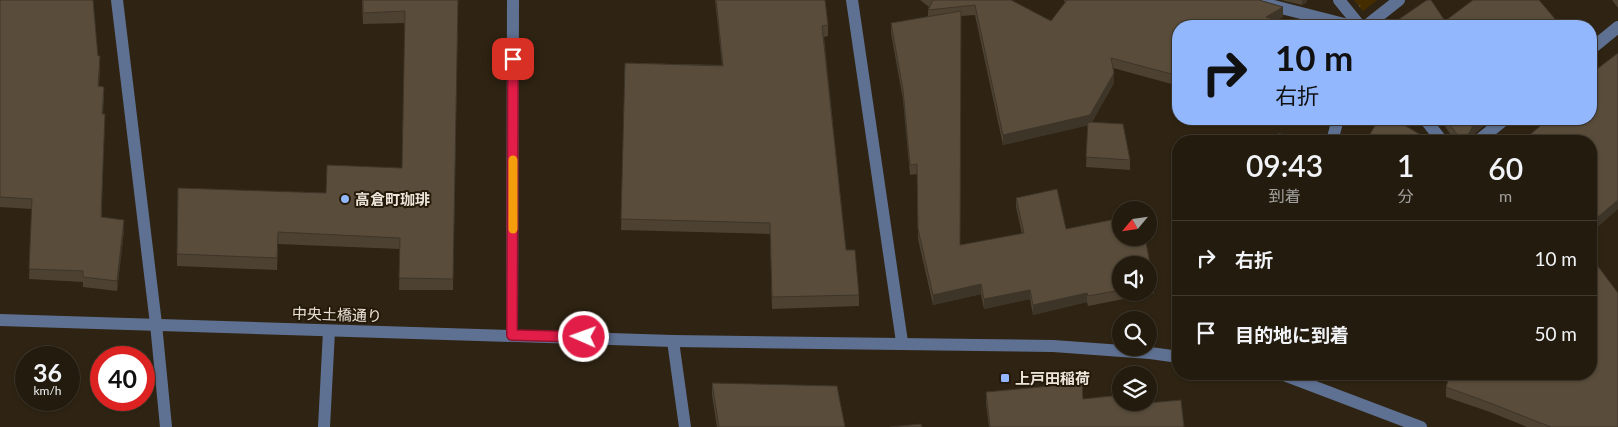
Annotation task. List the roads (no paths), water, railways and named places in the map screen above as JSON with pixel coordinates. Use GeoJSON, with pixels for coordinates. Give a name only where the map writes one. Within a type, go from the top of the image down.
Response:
{"type":"FeatureCollection","features":[{"type":"Feature","properties":{"kind":"street"},"geometry":{"type":"LineString","coordinates":[[116,0],[156,324],[166,427]]}},
{"type":"Feature","properties":{"kind":"street"},"geometry":{"type":"LineString","coordinates":[[512,335],[513,0]]}},
{"type":"Feature","properties":{"kind":"street"},"geometry":{"type":"LineString","coordinates":[[852,0],[902,342]]}},
{"type":"Feature","properties":{"kind":"street"},"geometry":{"type":"LineString","coordinates":[[1250,0],[1328,20]]}},
{"type":"Feature","properties":{"kind":"street"},"geometry":{"type":"LineString","coordinates":[[1339,0],[1355,20]]}},
{"type":"Feature","properties":{"kind":"street"},"geometry":{"type":"LineString","coordinates":[[1374,20],[1399,0]]}},
{"type":"Feature","properties":{"kind":"street"},"geometry":{"type":"LineString","coordinates":[[1597,44],[1618,27]]}},
{"type":"Feature","properties":{"kind":"street"},"geometry":{"type":"LineString","coordinates":[[1430,125],[1437,135]]}},
{"type":"Feature","properties":{"kind":"street"},"geometry":{"type":"LineString","coordinates":[[1486,135],[1498,125]]}},
{"type":"Feature","properties":{"kind":"street","name":"中央土橋通り"},"geometry":{"type":"LineString","coordinates":[[0,320],[673,340],[902,342],[1053,346],[1172,356]]}},
{"type":"Feature","properties":{"kind":"street"},"geometry":{"type":"LineString","coordinates":[[324,427],[328,331]]}},
{"type":"Feature","properties":{"kind":"street"},"geometry":{"type":"LineString","coordinates":[[673,340],[685,427]]}},
{"type":"Feature","properties":{"kind":"street"},"geometry":{"type":"LineString","coordinates":[[1297,380],[1421,427]]}},
{"type":"Feature","properties":{"kind":"place","name":"高倉町珈琲"},"geometry":{"type":"Point","coordinates":[345,199]}},
{"type":"Feature","properties":{"kind":"place","name":"上戸田稲荷"},"geometry":{"type":"Point","coordinates":[1005,378]}}]}
